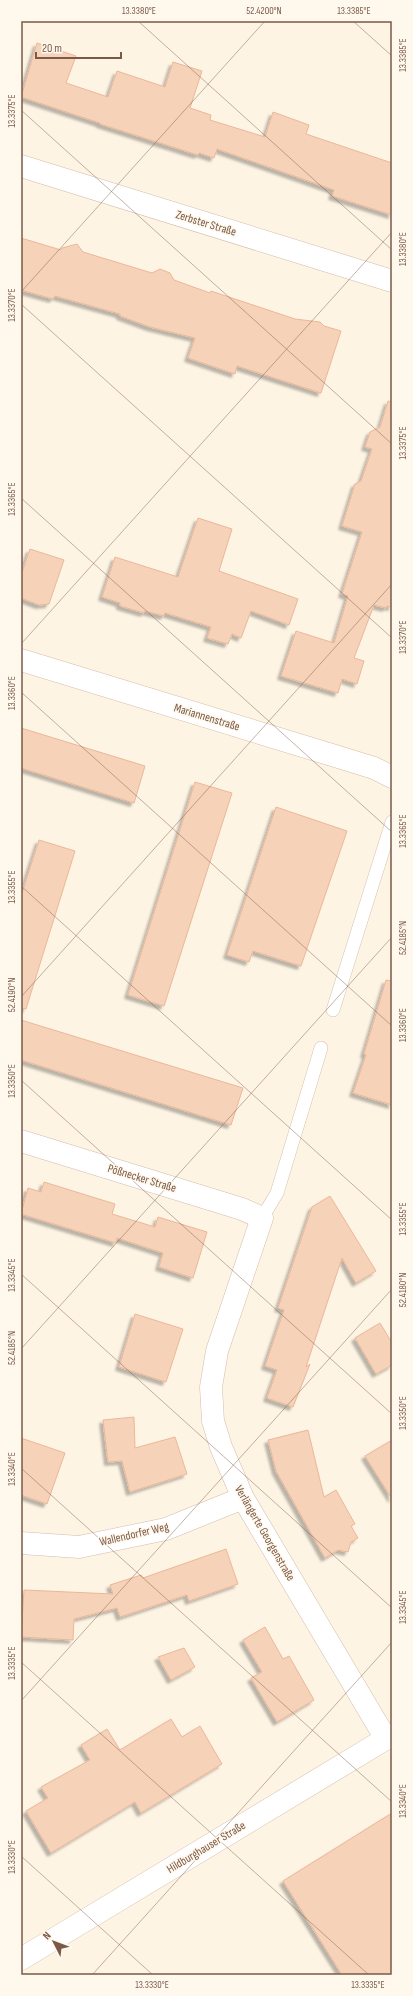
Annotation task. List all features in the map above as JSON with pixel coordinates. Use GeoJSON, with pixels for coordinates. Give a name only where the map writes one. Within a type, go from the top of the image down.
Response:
{"type":"FeatureCollection","features":[{"type":"Feature","properties":{"kind":"street","name":"Zerbster Straße"},"geometry":{"type":"LineString","coordinates":[[21,166],[392,281]]}},
{"type":"Feature","properties":{"kind":"street","name":"Mariannenstraße"},"geometry":{"type":"LineString","coordinates":[[21,660],[374,768],[392,777]]}},
{"type":"Feature","properties":{"kind":"street","name":"Pößnecker Straße"},"geometry":{"type":"LineString","coordinates":[[21,1140],[242,1209],[262,1218]]}},
{"type":"Feature","properties":{"kind":"street","name":"Verlängerte Georgenstraße"},"geometry":{"type":"LineString","coordinates":[[262,1218],[217,1351],[211,1387],[214,1421],[221,1447],[243,1498],[389,1737]]}},
{"type":"Feature","properties":{"kind":"street","name":"Wallendorfer Weg"},"geometry":{"type":"LineString","coordinates":[[21,1543],[79,1547],[166,1529],[243,1498]]}},
{"type":"Feature","properties":{"kind":"street","name":"Hildburghauser Straße"},"geometry":{"type":"LineString","coordinates":[[21,1959],[389,1737]]}},
{"type":"Feature","properties":{"kind":"lane"},"geometry":{"type":"LineString","coordinates":[[333,1010],[392,822]]}},
{"type":"Feature","properties":{"kind":"lane"},"geometry":{"type":"LineString","coordinates":[[262,1218],[277,1193],[321,1048]]}},
{"type":"Feature","properties":{"kind":"building"},"geometry":{"type":"Polygon","coordinates":[[[37,43],[76,56],[66,83],[108,97],[117,71],[165,87],[173,62],[202,71],[190,108],[211,115],[210,120],[265,137],[273,112],[309,125],[306,134],[392,163],[392,215],[332,196],[334,190],[217,149],[214,158],[199,153],[198,155],[21,97],[37,43]]]}},
{"type":"Feature","properties":{"kind":"building"},"geometry":{"type":"Polygon","coordinates":[[[21,238],[61,250],[62,248],[77,244],[83,252],[152,273],[160,269],[170,273],[174,280],[210,293],[211,291],[295,319],[320,322],[324,326],[341,331],[321,393],[237,366],[235,374],[188,358],[195,338],[150,327],[120,316],[120,314],[55,296],[53,299],[21,290],[21,238]]]}},
{"type":"Feature","properties":{"kind":"building"},"geometry":{"type":"Polygon","coordinates":[[[388,401],[392,402],[392,607],[387,606],[386,608],[374,605],[354,658],[364,661],[357,684],[342,679],[338,693],[281,676],[296,631],[334,643],[348,596],[342,594],[362,532],[342,526],[355,484],[361,481],[372,449],[365,447],[370,432],[380,427],[388,401]]]}},
{"type":"Feature","properties":{"kind":"building"},"geometry":{"type":"Polygon","coordinates":[[[198,518],[232,529],[219,571],[298,599],[289,625],[251,611],[241,638],[232,634],[228,644],[207,638],[211,627],[165,613],[164,616],[145,611],[144,613],[120,606],[120,603],[102,597],[115,557],[178,577],[198,518]]]}},
{"type":"Feature","properties":{"kind":"building"},"geometry":{"type":"Polygon","coordinates":[[[30,549],[64,560],[49,604],[39,605],[21,598],[21,575],[30,549]]]}},
{"type":"Feature","properties":{"kind":"building"},"geometry":{"type":"Polygon","coordinates":[[[21,728],[145,766],[134,803],[21,768],[21,728]]]}},
{"type":"Feature","properties":{"kind":"building"},"geometry":{"type":"Polygon","coordinates":[[[195,782],[232,793],[164,1006],[128,995],[195,782]]]}},
{"type":"Feature","properties":{"kind":"building"},"geometry":{"type":"Polygon","coordinates":[[[276,807],[347,831],[301,966],[253,951],[249,962],[227,955],[276,807]]]}},
{"type":"Feature","properties":{"kind":"building"},"geometry":{"type":"Polygon","coordinates":[[[39,840],[75,851],[26,1009],[21,1008],[21,896],[39,840]]]}},
{"type":"Feature","properties":{"kind":"building"},"geometry":{"type":"Polygon","coordinates":[[[386,980],[392,981],[392,1105],[353,1093],[366,1055],[364,1054],[386,980]]]}},
{"type":"Feature","properties":{"kind":"building"},"geometry":{"type":"Polygon","coordinates":[[[21,1020],[243,1088],[231,1125],[21,1060],[21,1020]]]}},
{"type":"Feature","properties":{"kind":"building"},"geometry":{"type":"Polygon","coordinates":[[[44,1182],[115,1204],[112,1214],[155,1227],[158,1217],[207,1232],[193,1278],[159,1267],[163,1253],[117,1238],[116,1243],[21,1214],[28,1188],[41,1192],[44,1182]]]}},
{"type":"Feature","properties":{"kind":"building"},"geometry":{"type":"Polygon","coordinates":[[[330,1196],[376,1271],[356,1283],[342,1258],[306,1367],[310,1364],[293,1407],[267,1398],[277,1370],[265,1366],[284,1310],[278,1308],[312,1207],[330,1196]]]}},
{"type":"Feature","properties":{"kind":"building"},"geometry":{"type":"Polygon","coordinates":[[[135,1314],[183,1329],[166,1382],[119,1367],[135,1314]]]}},
{"type":"Feature","properties":{"kind":"building"},"geometry":{"type":"Polygon","coordinates":[[[380,1323],[392,1343],[392,1365],[376,1374],[355,1338],[380,1323]]]}},
{"type":"Feature","properties":{"kind":"building"},"geometry":{"type":"Polygon","coordinates":[[[134,1417],[135,1448],[175,1437],[187,1474],[130,1492],[122,1461],[108,1462],[103,1420],[134,1417]]]}},
{"type":"Feature","properties":{"kind":"building"},"geometry":{"type":"Polygon","coordinates":[[[308,1430],[324,1497],[336,1490],[355,1524],[351,1526],[358,1538],[351,1542],[348,1552],[338,1550],[325,1558],[276,1471],[268,1440],[308,1430]]]}},
{"type":"Feature","properties":{"kind":"building"},"geometry":{"type":"Polygon","coordinates":[[[21,1438],[65,1453],[47,1504],[21,1495],[21,1438]]]}},
{"type":"Feature","properties":{"kind":"building"},"geometry":{"type":"Polygon","coordinates":[[[392,1440],[392,1499],[365,1456],[392,1440]]]}},
{"type":"Feature","properties":{"kind":"building"},"geometry":{"type":"Polygon","coordinates":[[[226,1549],[238,1584],[189,1601],[187,1595],[120,1617],[117,1608],[74,1619],[73,1640],[21,1637],[24,1590],[113,1594],[110,1585],[141,1575],[143,1578],[226,1549]]]}},
{"type":"Feature","properties":{"kind":"building"},"geometry":{"type":"Polygon","coordinates":[[[265,1627],[283,1659],[289,1656],[314,1700],[277,1722],[251,1678],[262,1672],[243,1640],[265,1627]]]}},
{"type":"Feature","properties":{"kind":"building"},"geometry":{"type":"Polygon","coordinates":[[[184,1648],[195,1667],[171,1680],[158,1657],[184,1648]]]}},
{"type":"Feature","properties":{"kind":"building"},"geometry":{"type":"Polygon","coordinates":[[[171,1719],[182,1737],[200,1726],[222,1764],[141,1813],[135,1802],[51,1853],[26,1811],[48,1798],[41,1787],[90,1760],[81,1745],[107,1729],[120,1750],[171,1719]]]}},
{"type":"Feature","properties":{"kind":"building"},"geometry":{"type":"Polygon","coordinates":[[[392,1813],[392,1975],[342,1975],[283,1881],[392,1813]]]}}]}
